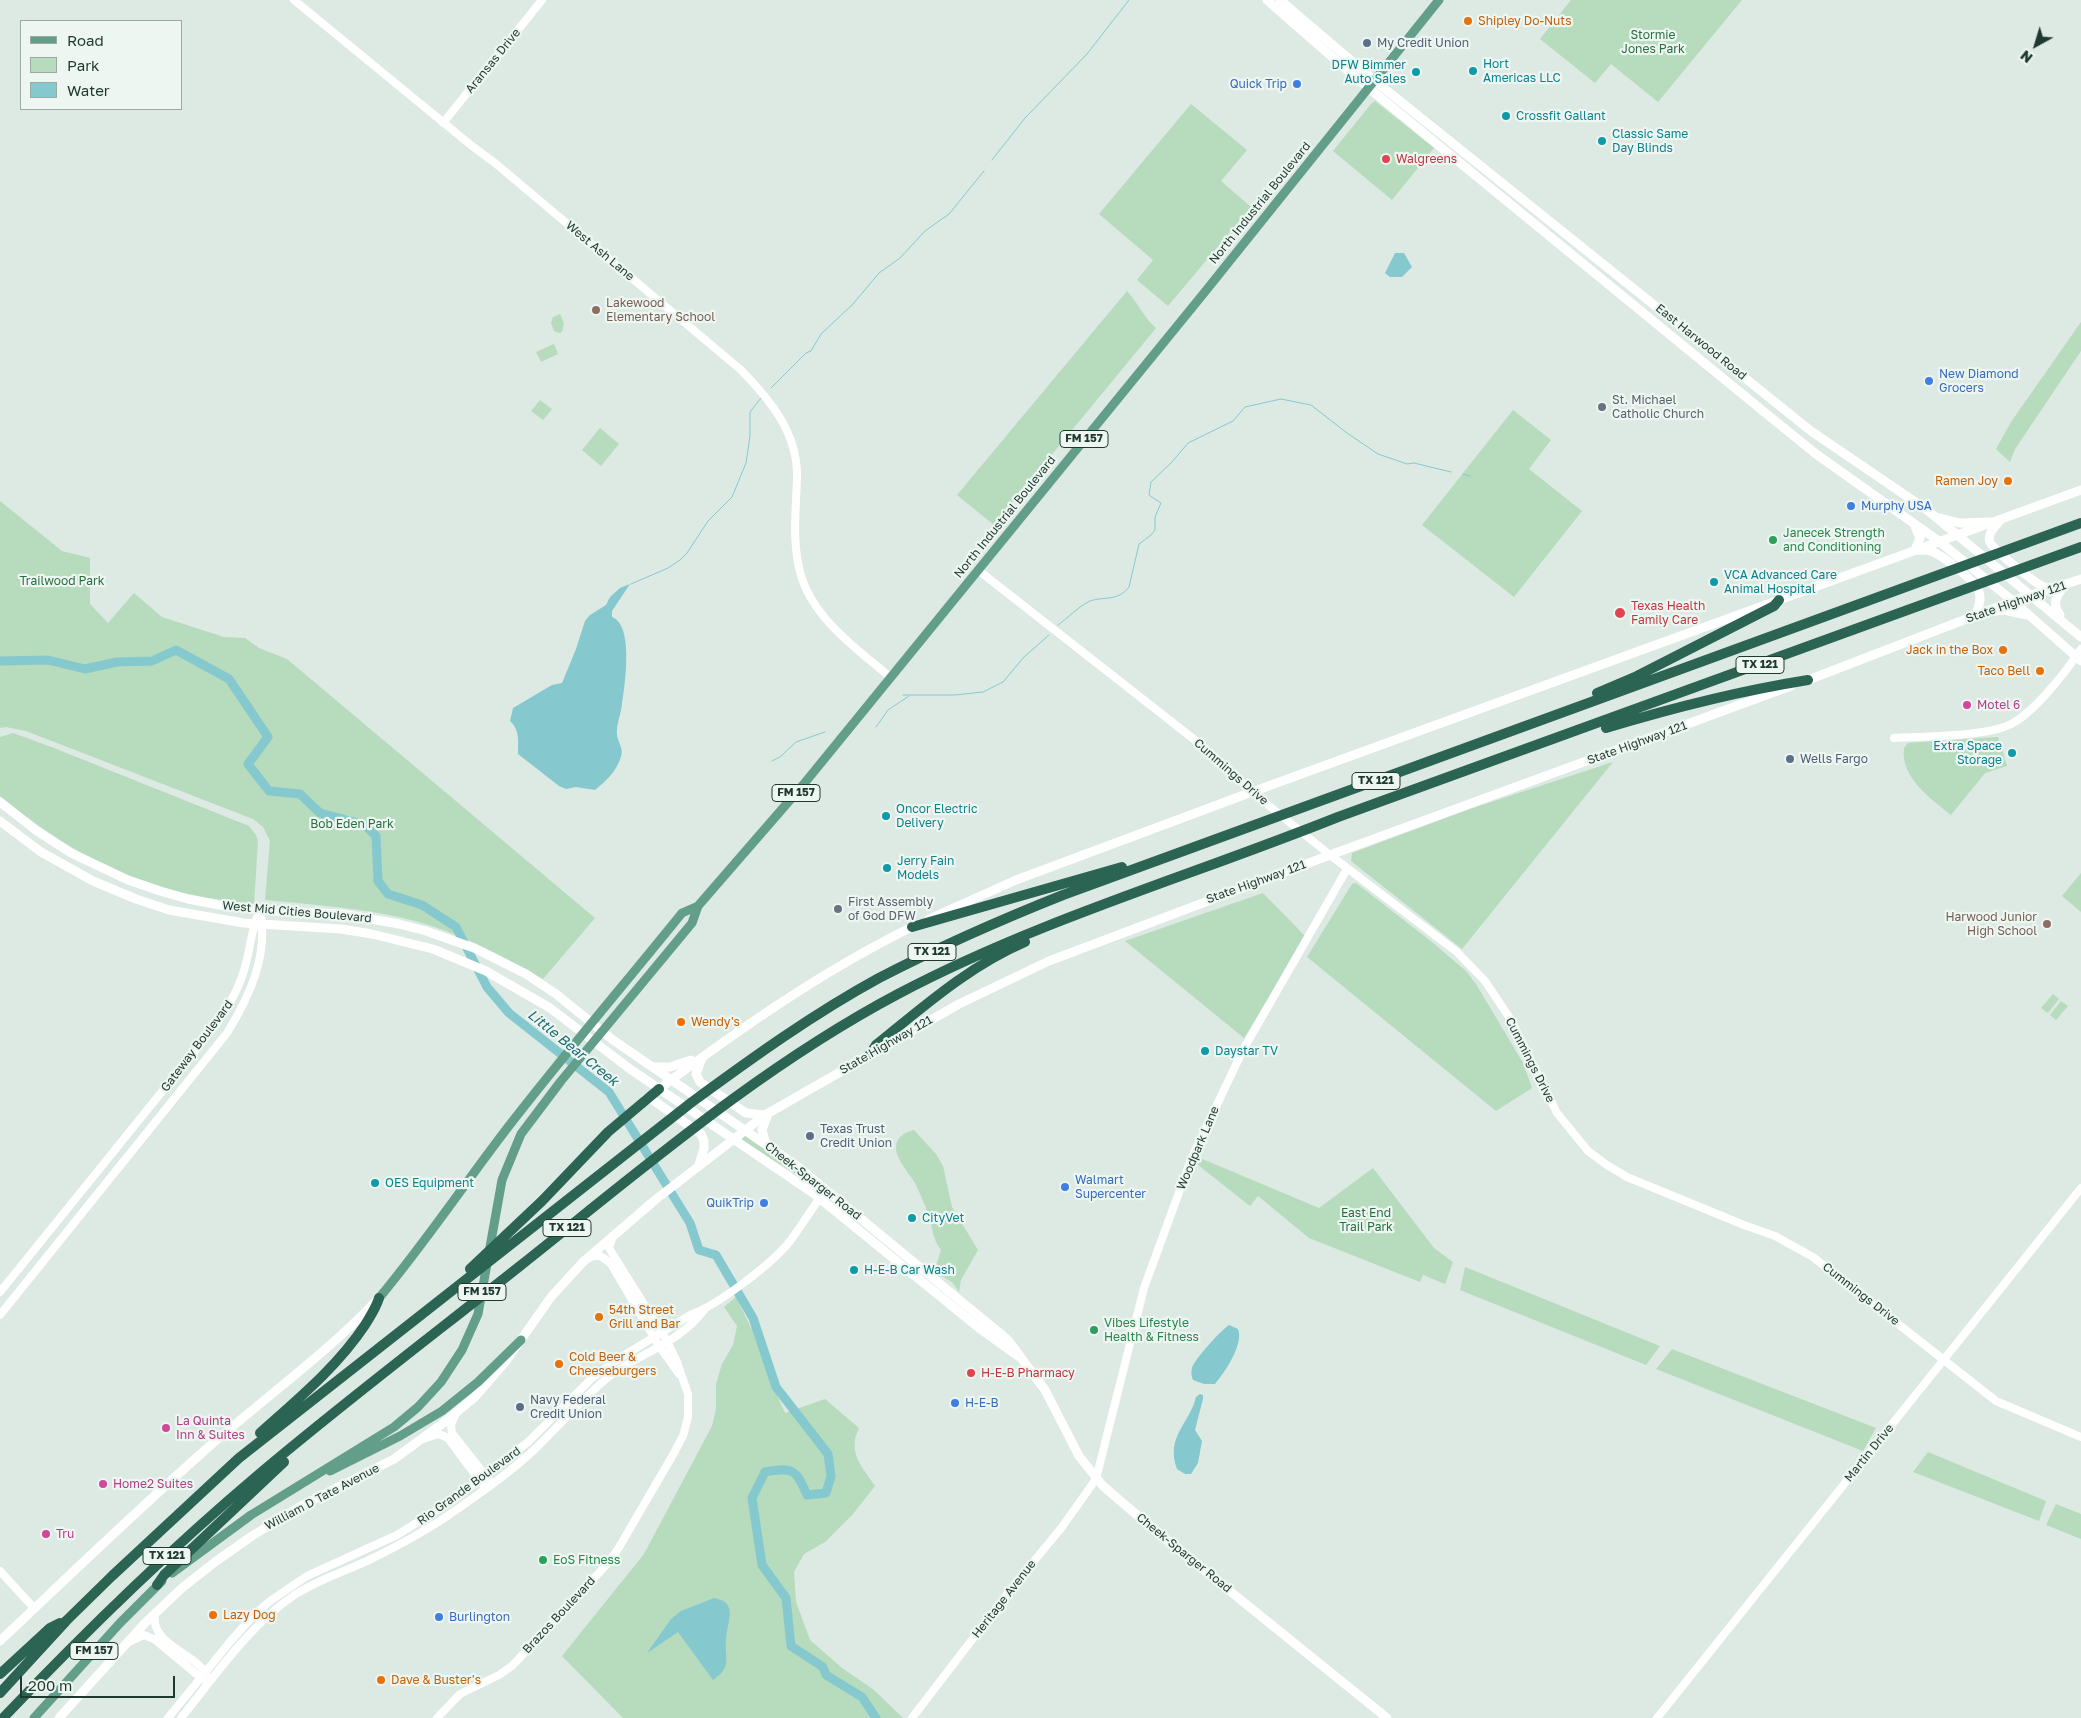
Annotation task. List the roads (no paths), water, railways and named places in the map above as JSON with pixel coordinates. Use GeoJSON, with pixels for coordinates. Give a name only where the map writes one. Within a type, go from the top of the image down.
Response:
{"type":"FeatureCollection","features":[{"type":"Feature","properties":{"kind":"highway","name":"TX 121"},"geometry":{"type":"LineString","coordinates":[[0,1693],[67,1620],[148,1540],[239,1458],[724,1078],[796,1028],[878,979],[1006,917],[1558,713],[2081,523]]}},
{"type":"Feature","properties":{"kind":"highway","name":"TX 121"},"geometry":{"type":"LineString","coordinates":[[3,1718],[72,1647],[182,1542],[257,1476],[343,1406],[627,1181],[739,1095],[813,1044],[895,996],[937,974],[1041,928],[1273,843],[1338,817],[2081,547]]}},
{"type":"Feature","properties":{"kind":"highway"},"geometry":{"type":"LineString","coordinates":[[1558,713],[1575,703],[1637,676],[1774,606],[1779,600]]}},
{"type":"Feature","properties":{"kind":"highway"},"geometry":{"type":"LineString","coordinates":[[1558,738],[1578,736],[1664,711],[1808,680]]}},
{"type":"Feature","properties":{"kind":"highway"},"geometry":{"type":"LineString","coordinates":[[912,927],[1146,860],[1157,861]]}},
{"type":"Feature","properties":{"kind":"highway"},"geometry":{"type":"LineString","coordinates":[[870,1054],[876,1045],[938,994],[971,971],[1018,945],[1143,895],[1149,888]]}},
{"type":"Feature","properties":{"kind":"highway"},"geometry":{"type":"LineString","coordinates":[[438,1302],[445,1291],[513,1230],[608,1132],[659,1089]]}},
{"type":"Feature","properties":{"kind":"highway","name":"FM 157"},"geometry":{"type":"LineString","coordinates":[[239,1458],[251,1441],[334,1365],[360,1332],[376,1308],[379,1298]]}},
{"type":"Feature","properties":{"kind":"highway"},"geometry":{"type":"LineString","coordinates":[[157,1585],[170,1569],[287,1458],[322,1428],[343,1406]]}},
{"type":"Feature","properties":{"kind":"highway"},"geometry":{"type":"LineString","coordinates":[[0,1674],[50,1628],[67,1620]]}},
{"type":"Feature","properties":{"kind":"main road"},"geometry":{"type":"LineString","coordinates":[[1266,0],[1304,26]]}},
{"type":"Feature","properties":{"kind":"main road"},"geometry":{"type":"LineString","coordinates":[[1280,0],[1304,26]]}},
{"type":"Feature","properties":{"kind":"main road","name":"North Industrial Boulevard"},"geometry":{"type":"LineString","coordinates":[[311,1478],[394,1427],[418,1407],[442,1382],[462,1350],[478,1314],[505,1172],[521,1134],[560,1082],[692,922],[698,906],[802,785],[978,570],[1439,0]]}},
{"type":"Feature","properties":{"kind":"main road","name":"East Harwood Road"},"geometry":{"type":"LineString","coordinates":[[1304,26],[1375,80],[1811,431],[1927,510],[2081,637]]}},
{"type":"Feature","properties":{"kind":"main road","name":"East Harwood Road"},"geometry":{"type":"LineString","coordinates":[[1304,26],[1369,88],[1728,383],[1847,476],[1878,496],[1940,542],[2079,656]]}},
{"type":"Feature","properties":{"kind":"main road"},"geometry":{"type":"LineString","coordinates":[[1552,238],[1560,228]]}},
{"type":"Feature","properties":{"kind":"main road"},"geometry":{"type":"LineString","coordinates":[[1645,315],[1654,304]]}},
{"type":"Feature","properties":{"kind":"main road"},"geometry":{"type":"LineString","coordinates":[[1691,352],[1700,341]]}},
{"type":"Feature","properties":{"kind":"main road"},"geometry":{"type":"LineString","coordinates":[[1728,383],[1737,371]]}},
{"type":"Feature","properties":{"kind":"main road"},"geometry":{"type":"LineString","coordinates":[[1847,476],[1852,460]]}},
{"type":"Feature","properties":{"kind":"main road"},"geometry":{"type":"LineString","coordinates":[[659,1089],[703,1055],[794,994],[912,927],[1016,880],[2081,490]]}},
{"type":"Feature","properties":{"kind":"main road"},"geometry":{"type":"LineString","coordinates":[[1927,510],[1946,520],[1960,523],[1999,521]]}},
{"type":"Feature","properties":{"kind":"main road"},"geometry":{"type":"LineString","coordinates":[[1999,521],[1989,536],[1992,546],[2044,587],[2065,585]]}},
{"type":"Feature","properties":{"kind":"main road"},"geometry":{"type":"LineString","coordinates":[[1914,524],[1920,538],[1915,550]]}},
{"type":"Feature","properties":{"kind":"main road"},"geometry":{"type":"LineString","coordinates":[[1915,550],[1931,551],[1971,580],[1979,590],[1981,598],[1976,615],[2004,610],[2029,616]]}},
{"type":"Feature","properties":{"kind":"main road","name":"State Highway 121"},"geometry":{"type":"LineString","coordinates":[[521,1340],[551,1297],[583,1262],[655,1200],[745,1130],[768,1113],[959,1004],[1049,961],[1330,855],[1808,680],[1976,615],[2081,579]]}},
{"type":"Feature","properties":{"kind":"main road"},"geometry":{"type":"LineString","coordinates":[[2065,585],[2056,596],[2055,603],[2056,610],[2067,625]]}},
{"type":"Feature","properties":{"kind":"main road","name":"West Mid Cities Boulevard"},"geometry":{"type":"LineString","coordinates":[[0,802],[37,831],[64,848],[128,880],[188,900],[219,906],[260,910],[343,914],[399,924],[474,948],[531,978],[593,1024]]}},
{"type":"Feature","properties":{"kind":"main road","name":"West Mid Cities Boulevard"},"geometry":{"type":"LineString","coordinates":[[0,821],[41,852],[93,881],[169,910],[253,924],[341,928],[409,942],[486,970],[550,1008],[584,1034]]}},
{"type":"Feature","properties":{"kind":"main road","name":"North Industrial Boulevard"},"geometry":{"type":"LineString","coordinates":[[379,1298],[415,1255],[462,1188],[682,913],[698,906]]}},
{"type":"Feature","properties":{"kind":"main road"},"geometry":{"type":"LineString","coordinates":[[523,991],[531,978]]}},
{"type":"Feature","properties":{"kind":"main road","name":"Cheek-Sparger Road"},"geometry":{"type":"LineString","coordinates":[[593,1024],[766,1144],[826,1190],[1008,1340],[1045,1390],[1070,1441],[1096,1479],[1152,1528],[1387,1718]]}},
{"type":"Feature","properties":{"kind":"main road","name":"Cheek-Sparger Road"},"geometry":{"type":"LineString","coordinates":[[584,1034],[659,1089],[820,1197],[1002,1346],[1018,1356]]}},
{"type":"Feature","properties":{"kind":"main road"},"geometry":{"type":"LineString","coordinates":[[653,1067],[677,1066],[703,1055]]}},
{"type":"Feature","properties":{"kind":"main road"},"geometry":{"type":"LineString","coordinates":[[703,1055],[696,1074],[700,1082],[746,1112],[768,1113]]}},
{"type":"Feature","properties":{"kind":"main road"},"geometry":{"type":"LineString","coordinates":[[642,1102],[653,1100],[701,1134],[704,1148],[699,1166]]}},
{"type":"Feature","properties":{"kind":"main road"},"geometry":{"type":"LineString","coordinates":[[766,1144],[762,1130],[768,1113]]}},
{"type":"Feature","properties":{"kind":"main road"},"geometry":{"type":"LineString","coordinates":[[920,1280],[926,1272]]}},
{"type":"Feature","properties":{"kind":"main road"},"geometry":{"type":"LineString","coordinates":[[0,1641],[134,1514],[212,1444],[327,1349],[379,1298]]}},
{"type":"Feature","properties":{"kind":"main road"},"geometry":{"type":"LineString","coordinates":[[965,1316],[971,1308]]}},
{"type":"Feature","properties":{"kind":"main road"},"geometry":{"type":"LineString","coordinates":[[311,1478],[342,1466],[442,1411],[478,1382],[521,1340]]}},
{"type":"Feature","properties":{"kind":"main road","name":"William D Tate Avenue"},"geometry":{"type":"LineString","coordinates":[[59,1718],[127,1643],[182,1588],[252,1536],[301,1506],[394,1459],[421,1440],[457,1412],[484,1387],[521,1340]]}},
{"type":"Feature","properties":{"kind":"main road","name":"FM 157"},"geometry":{"type":"LineString","coordinates":[[34,1718],[157,1585],[220,1536],[311,1478]]}},
{"type":"Feature","properties":{"kind":"street","name":"West Ash Lane"},"geometry":{"type":"LineString","coordinates":[[294,0],[495,163],[741,370],[765,394],[785,425],[794,452],[797,475],[794,539],[800,573],[808,592],[831,625],[890,677]]}},
{"type":"Feature","properties":{"kind":"street","name":"Aransas Drive"},"geometry":{"type":"LineString","coordinates":[[444,123],[542,0]]}},
{"type":"Feature","properties":{"kind":"street","name":"Cummings Drive"},"geometry":{"type":"LineString","coordinates":[[978,570],[1200,744],[1252,792],[1347,869],[1457,952],[1485,981],[1511,1020],[1540,1076],[1546,1094],[1561,1120],[1588,1151],[1607,1166],[1627,1177],[1775,1236],[1813,1257],[1996,1401],[2081,1437]]}},
{"type":"Feature","properties":{"kind":"street"},"geometry":{"type":"LineString","coordinates":[[1894,738],[1983,731],[2002,728],[2014,723],[2036,704],[2079,656]]}},
{"type":"Feature","properties":{"kind":"street","name":"Woodpark Lane"},"geometry":{"type":"LineString","coordinates":[[1096,1479],[1142,1295],[1192,1157],[1243,1050],[1347,869]]}},
{"type":"Feature","properties":{"kind":"street","name":"Gateway Boulevard"},"geometry":{"type":"LineString","coordinates":[[0,1292],[215,1026],[234,998],[245,967],[253,924],[260,910]]}},
{"type":"Feature","properties":{"kind":"street","name":"Gateway Boulevard"},"geometry":{"type":"LineString","coordinates":[[0,1314],[227,1033],[242,1010],[251,991],[258,966],[264,925],[260,910]]}},
{"type":"Feature","properties":{"kind":"street"},"geometry":{"type":"LineString","coordinates":[[104,1164],[115,1172]]}},
{"type":"Feature","properties":{"kind":"street","name":"Martin Drive"},"geometry":{"type":"LineString","coordinates":[[1657,1718],[2081,1188]]}},
{"type":"Feature","properties":{"kind":"street","name":"Rio Grande Boulevard"},"geometry":{"type":"LineString","coordinates":[[181,1718],[259,1623],[294,1595],[333,1575],[369,1560],[431,1528],[488,1486],[534,1450],[603,1382],[628,1364],[688,1328],[704,1310],[779,1254],[792,1239],[826,1190]]}},
{"type":"Feature","properties":{"kind":"street","name":"Brazos Boulevard"},"geometry":{"type":"LineString","coordinates":[[615,1233],[609,1248],[654,1338],[681,1376]]}},
{"type":"Feature","properties":{"kind":"street","name":"Brazos Boulevard"},"geometry":{"type":"LineString","coordinates":[[437,1718],[460,1694],[499,1675],[512,1666],[609,1562],[683,1436],[688,1418],[688,1394],[677,1362],[667,1341],[611,1264],[601,1256],[595,1255],[583,1262]]}},
{"type":"Feature","properties":{"kind":"street","name":"Rio Grande Boulevard"},"geometry":{"type":"LineString","coordinates":[[168,1718],[252,1617],[270,1601],[302,1580],[422,1522],[483,1479],[528,1442],[592,1378],[607,1366],[692,1314],[704,1310]]}},
{"type":"Feature","properties":{"kind":"street"},"geometry":{"type":"LineString","coordinates":[[457,1412],[451,1425],[452,1433],[488,1486]]}},
{"type":"Feature","properties":{"kind":"street"},"geometry":{"type":"LineString","coordinates":[[421,1440],[439,1434],[448,1438],[483,1479]]}},
{"type":"Feature","properties":{"kind":"street","name":"Heritage Avenue"},"geometry":{"type":"LineString","coordinates":[[912,1718],[1011,1589],[1062,1527],[1096,1479]]}},
{"type":"Feature","properties":{"kind":"street"},"geometry":{"type":"LineString","coordinates":[[329,1566],[333,1575]]}},
{"type":"Feature","properties":{"kind":"street"},"geometry":{"type":"LineString","coordinates":[[0,1571],[34,1608]]}},
{"type":"Feature","properties":{"kind":"street"},"geometry":{"type":"LineString","coordinates":[[155,1614],[153,1624],[158,1634],[210,1682]]}},
{"type":"Feature","properties":{"kind":"street"},"geometry":{"type":"LineString","coordinates":[[127,1643],[144,1635],[154,1639],[203,1675]]}},
{"type":"Feature","properties":{"kind":"water"},"geometry":{"type":"Polygon","coordinates":[[[1395,253],[1404,253],[1412,267],[1402,277],[1390,277],[1385,273],[1395,253]]]}},
{"type":"Feature","properties":{"kind":"water"},"geometry":{"type":"Polygon","coordinates":[[[630,584],[612,611],[612,617],[619,622],[626,643],[625,684],[617,731],[622,751],[621,757],[607,780],[595,790],[576,787],[566,789],[559,786],[518,754],[517,732],[510,721],[513,708],[552,685],[562,683],[585,621],[590,615],[606,605],[610,597],[620,588],[630,584]]]}},
{"type":"Feature","properties":{"kind":"water"},"geometry":{"type":"Polygon","coordinates":[[[1229,1325],[1238,1329],[1239,1335],[1236,1350],[1224,1372],[1215,1384],[1204,1384],[1193,1380],[1191,1372],[1194,1364],[1208,1345],[1229,1325]]]}},
{"type":"Feature","properties":{"kind":"water"},"geometry":{"type":"Polygon","coordinates":[[[1200,1394],[1203,1395],[1203,1399],[1195,1430],[1202,1441],[1198,1463],[1191,1474],[1185,1474],[1177,1469],[1174,1448],[1176,1439],[1196,1397],[1200,1394]]]}},
{"type":"Feature","properties":{"kind":"water"},"geometry":{"type":"Polygon","coordinates":[[[714,1598],[722,1600],[727,1604],[730,1614],[726,1639],[725,1666],[723,1671],[713,1680],[678,1632],[647,1653],[671,1619],[681,1611],[714,1598]]]}},
{"type":"Feature","properties":{"kind":"waterway"},"geometry":{"type":"LineString","coordinates":[[992,160],[1025,118],[1087,54],[1129,0]]}},
{"type":"Feature","properties":{"kind":"waterway"},"geometry":{"type":"LineString","coordinates":[[771,388],[806,353],[811,351],[821,334],[853,304],[879,273],[900,258],[925,231],[949,214],[984,171]]}},
{"type":"Feature","properties":{"kind":"waterway"},"geometry":{"type":"LineString","coordinates":[[631,584],[668,568],[680,560],[687,553],[708,521],[732,497],[746,463],[750,436],[750,412],[761,398]]}},
{"type":"Feature","properties":{"kind":"waterway"},"geometry":{"type":"LineString","coordinates":[[1058,625],[1086,603],[1115,597],[1129,587],[1139,544],[1155,530],[1155,517],[1161,503],[1149,495],[1151,482],[1188,443],[1233,421],[1245,407],[1281,399],[1311,405],[1378,454],[1407,464],[1414,463],[1451,472]]}},
{"type":"Feature","properties":{"kind":"waterway"},"geometry":{"type":"LineString","coordinates":[[1463,474],[1470,476]]}},
{"type":"Feature","properties":{"kind":"waterway"},"geometry":{"type":"LineString","coordinates":[[903,695],[955,695],[983,692],[1003,682],[1024,657],[1049,635]]}},
{"type":"Feature","properties":{"kind":"waterway","name":"Little Bear Creek"},"geometry":{"type":"LineString","coordinates":[[0,661],[48,660],[85,669],[117,662],[152,661],[176,650],[229,679],[268,737],[248,764],[269,791],[300,794],[320,813],[365,825],[376,836],[378,881],[388,894],[422,905],[456,927],[487,987],[509,1013],[609,1092],[690,1223],[699,1250],[716,1255],[753,1318],[776,1387],[828,1454],[831,1476],[826,1493],[807,1495],[800,1480],[788,1470],[765,1472],[752,1498],[762,1565],[786,1598],[791,1646],[823,1667],[826,1675],[862,1697],[876,1718]]}},
{"type":"Feature","properties":{"kind":"waterway"},"geometry":{"type":"LineString","coordinates":[[876,727],[888,710],[909,696]]}},
{"type":"Feature","properties":{"kind":"waterway"},"geometry":{"type":"LineString","coordinates":[[772,761],[780,757],[796,742],[825,732]]}},
{"type":"Feature","properties":{"kind":"waterway"},"geometry":{"type":"LineString","coordinates":[[534,1032],[540,1026]]}},
{"type":"Feature","properties":{"kind":"place","name":"Shipley Do-Nuts"},"geometry":{"type":"Point","coordinates":[1468,21]}},
{"type":"Feature","properties":{"kind":"place","name":"My Credit Union"},"geometry":{"type":"Point","coordinates":[1367,43]}},
{"type":"Feature","properties":{"kind":"place","name":"Hort Americas LLC"},"geometry":{"type":"Point","coordinates":[1473,71]}},
{"type":"Feature","properties":{"kind":"place","name":"DFW Bimmer Auto Sales"},"geometry":{"type":"Point","coordinates":[1416,72]}},
{"type":"Feature","properties":{"kind":"place","name":"Quick Trip"},"geometry":{"type":"Point","coordinates":[1297,84]}},
{"type":"Feature","properties":{"kind":"place","name":"Crossfit Gallant"},"geometry":{"type":"Point","coordinates":[1506,116]}},
{"type":"Feature","properties":{"kind":"place","name":"Classic Same Day Blinds"},"geometry":{"type":"Point","coordinates":[1602,141]}},
{"type":"Feature","properties":{"kind":"place","name":"Walgreens"},"geometry":{"type":"Point","coordinates":[1386,159]}},
{"type":"Feature","properties":{"kind":"place","name":"Lakewood Elementary School"},"geometry":{"type":"Point","coordinates":[596,310]}},
{"type":"Feature","properties":{"kind":"place","name":"New Diamond Grocers"},"geometry":{"type":"Point","coordinates":[1929,381]}},
{"type":"Feature","properties":{"kind":"place","name":"St. Michael Catholic Church"},"geometry":{"type":"Point","coordinates":[1602,407]}},
{"type":"Feature","properties":{"kind":"place","name":"Ramen Joy"},"geometry":{"type":"Point","coordinates":[2008,481]}},
{"type":"Feature","properties":{"kind":"place","name":"Murphy USA"},"geometry":{"type":"Point","coordinates":[1851,506]}},
{"type":"Feature","properties":{"kind":"place","name":"Janecek Strength and Conditioning"},"geometry":{"type":"Point","coordinates":[1773,540]}},
{"type":"Feature","properties":{"kind":"place","name":"VCA Advanced Care Animal Hospital"},"geometry":{"type":"Point","coordinates":[1714,582]}},
{"type":"Feature","properties":{"kind":"place","name":"Texas Health Family Care"},"geometry":{"type":"Point","coordinates":[1620,613]}},
{"type":"Feature","properties":{"kind":"place","name":"Jack in the Box"},"geometry":{"type":"Point","coordinates":[2003,650]}},
{"type":"Feature","properties":{"kind":"place","name":"Taco Bell"},"geometry":{"type":"Point","coordinates":[2040,671]}},
{"type":"Feature","properties":{"kind":"place","name":"Motel 6"},"geometry":{"type":"Point","coordinates":[1967,705]}},
{"type":"Feature","properties":{"kind":"place","name":"Extra Space Storage"},"geometry":{"type":"Point","coordinates":[2012,753]}},
{"type":"Feature","properties":{"kind":"place","name":"Wells Fargo"},"geometry":{"type":"Point","coordinates":[1790,759]}},
{"type":"Feature","properties":{"kind":"place","name":"Oncor Electric Delivery"},"geometry":{"type":"Point","coordinates":[886,816]}},
{"type":"Feature","properties":{"kind":"place","name":"Jerry Fain Models"},"geometry":{"type":"Point","coordinates":[887,868]}},
{"type":"Feature","properties":{"kind":"place","name":"First Assembly of God DFW"},"geometry":{"type":"Point","coordinates":[838,909]}},
{"type":"Feature","properties":{"kind":"place","name":"Harwood Junior High School"},"geometry":{"type":"Point","coordinates":[2047,924]}},
{"type":"Feature","properties":{"kind":"place","name":"Wendy's"},"geometry":{"type":"Point","coordinates":[681,1022]}},
{"type":"Feature","properties":{"kind":"place","name":"Daystar TV"},"geometry":{"type":"Point","coordinates":[1205,1051]}},
{"type":"Feature","properties":{"kind":"place","name":"Texas Trust Credit Union"},"geometry":{"type":"Point","coordinates":[810,1136]}},
{"type":"Feature","properties":{"kind":"place","name":"OES Equipment"},"geometry":{"type":"Point","coordinates":[375,1183]}},
{"type":"Feature","properties":{"kind":"place","name":"Walmart Supercenter"},"geometry":{"type":"Point","coordinates":[1065,1187]}},
{"type":"Feature","properties":{"kind":"place","name":"QuikTrip"},"geometry":{"type":"Point","coordinates":[764,1203]}},
{"type":"Feature","properties":{"kind":"place","name":"CityVet"},"geometry":{"type":"Point","coordinates":[912,1218]}},
{"type":"Feature","properties":{"kind":"place","name":"H-E-B Car Wash"},"geometry":{"type":"Point","coordinates":[854,1270]}},
{"type":"Feature","properties":{"kind":"place","name":"54th Street Grill and Bar"},"geometry":{"type":"Point","coordinates":[599,1317]}},
{"type":"Feature","properties":{"kind":"place","name":"Vibes Lifestyle Health & Fitness"},"geometry":{"type":"Point","coordinates":[1094,1330]}},
{"type":"Feature","properties":{"kind":"place","name":"Cold Beer & Cheeseburgers"},"geometry":{"type":"Point","coordinates":[559,1364]}},
{"type":"Feature","properties":{"kind":"place","name":"H-E-B Pharmacy"},"geometry":{"type":"Point","coordinates":[971,1373]}},
{"type":"Feature","properties":{"kind":"place","name":"H-E-B"},"geometry":{"type":"Point","coordinates":[955,1403]}},
{"type":"Feature","properties":{"kind":"place","name":"Navy Federal Credit Union"},"geometry":{"type":"Point","coordinates":[520,1407]}},
{"type":"Feature","properties":{"kind":"place","name":"La Quinta Inn & Suites"},"geometry":{"type":"Point","coordinates":[166,1428]}},
{"type":"Feature","properties":{"kind":"place","name":"Home2 Suites"},"geometry":{"type":"Point","coordinates":[103,1484]}},
{"type":"Feature","properties":{"kind":"place","name":"Tru"},"geometry":{"type":"Point","coordinates":[46,1534]}},
{"type":"Feature","properties":{"kind":"place","name":"EoS Fitness"},"geometry":{"type":"Point","coordinates":[543,1560]}},
{"type":"Feature","properties":{"kind":"place","name":"Lazy Dog"},"geometry":{"type":"Point","coordinates":[213,1615]}},
{"type":"Feature","properties":{"kind":"place","name":"Burlington"},"geometry":{"type":"Point","coordinates":[439,1617]}},
{"type":"Feature","properties":{"kind":"place","name":"Dave & Buster's"},"geometry":{"type":"Point","coordinates":[381,1680]}},
{"type":"Feature","properties":{"kind":"park label","name":"Stormie Jones Park"},"geometry":{"type":"Point","coordinates":[1653,42]}},
{"type":"Feature","properties":{"kind":"park label","name":"Trailwood Park"},"geometry":{"type":"Point","coordinates":[62,581]}},
{"type":"Feature","properties":{"kind":"park label","name":"Bob Eden Park"},"geometry":{"type":"Point","coordinates":[352,824]}},
{"type":"Feature","properties":{"kind":"park label","name":"East End Trail Park"},"geometry":{"type":"Point","coordinates":[1366,1220]}}]}
